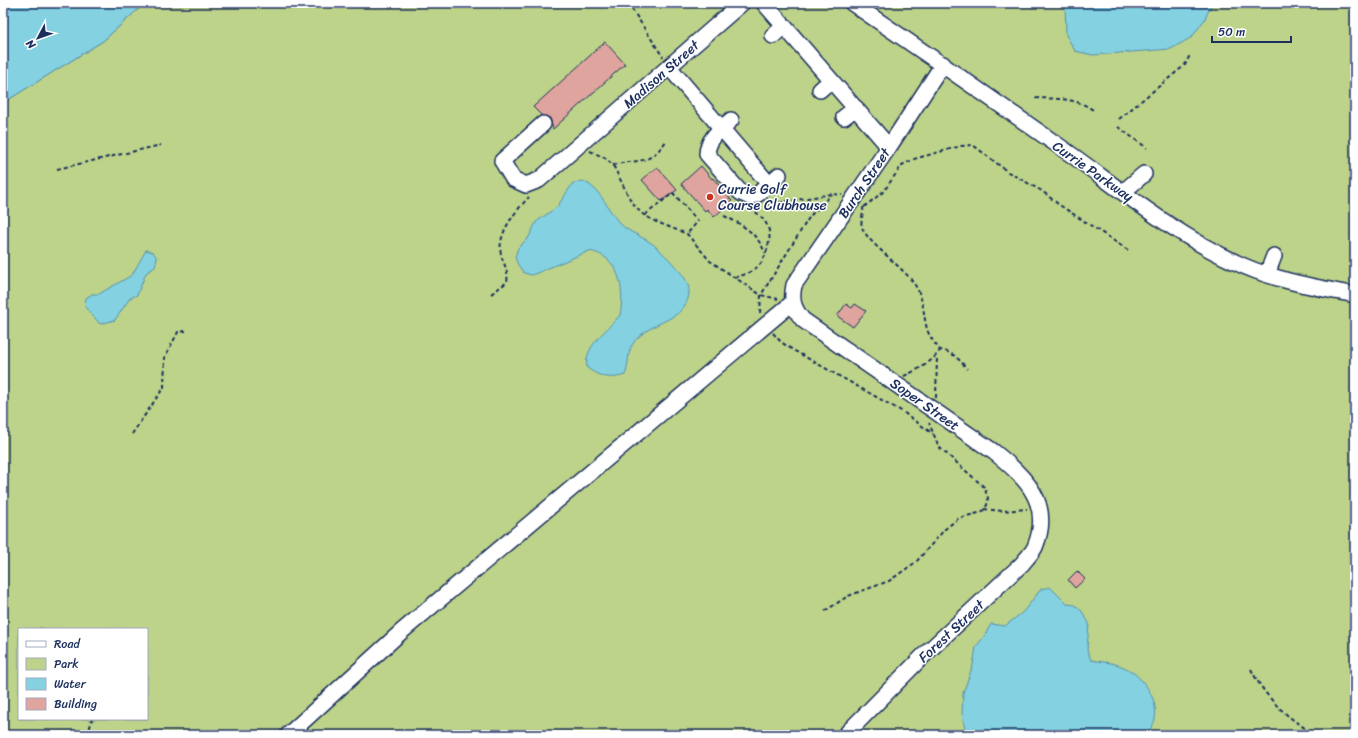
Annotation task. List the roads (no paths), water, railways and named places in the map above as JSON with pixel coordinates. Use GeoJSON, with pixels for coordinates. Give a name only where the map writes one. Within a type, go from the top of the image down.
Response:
{"type":"FeatureCollection","features":[{"type":"Feature","properties":{"kind":"street","name":"Madison Street"},"geometry":{"type":"LineString","coordinates":[[543,124],[502,161],[513,179],[526,185],[539,180],[586,150],[669,67],[742,3]]}},
{"type":"Feature","properties":{"kind":"street"},"geometry":{"type":"LineString","coordinates":[[764,3],[784,26],[803,58],[831,80],[850,112],[889,146]]}},
{"type":"Feature","properties":{"kind":"street","name":"Currie Parkway"},"geometry":{"type":"LineString","coordinates":[[852,3],[943,64],[1123,192],[1214,252],[1237,263],[1268,274],[1355,295]]}},
{"type":"Feature","properties":{"kind":"street"},"geometry":{"type":"LineString","coordinates":[[773,36],[784,26]]}},
{"type":"Feature","properties":{"kind":"street","name":"Burch Street"},"geometry":{"type":"LineString","coordinates":[[792,303],[794,285],[858,203],[889,146],[943,64]]}},
{"type":"Feature","properties":{"kind":"street"},"geometry":{"type":"LineString","coordinates":[[669,67],[704,98],[774,179],[758,194],[750,197],[741,193],[707,154],[708,146],[726,124]]}},
{"type":"Feature","properties":{"kind":"street"},"geometry":{"type":"LineString","coordinates":[[820,90],[831,80]]}},
{"type":"Feature","properties":{"kind":"street"},"geometry":{"type":"LineString","coordinates":[[1123,192],[1144,174]]}},
{"type":"Feature","properties":{"kind":"street"},"geometry":{"type":"LineString","coordinates":[[1268,274],[1274,256]]}},
{"type":"Feature","properties":{"kind":"street"},"geometry":{"type":"LineString","coordinates":[[288,735],[401,632],[765,324],[792,303]]}},
{"type":"Feature","properties":{"kind":"street","name":"Soper Street"},"geometry":{"type":"LineString","coordinates":[[792,303],[803,320],[892,382],[932,417],[994,452],[1016,469],[1032,489],[1040,512]]}},
{"type":"Feature","properties":{"kind":"street","name":"Forest Street"},"geometry":{"type":"LineString","coordinates":[[844,735],[922,657],[1022,564],[1035,548],[1040,512]]}},
{"type":"Feature","properties":{"kind":"water"},"geometry":{"type":"Polygon","coordinates":[[[3,3],[145,3],[103,41],[3,103],[3,3]]]}},
{"type":"Feature","properties":{"kind":"water"},"geometry":{"type":"Polygon","coordinates":[[[1065,3],[1212,3],[1205,19],[1192,37],[1171,49],[1093,55],[1075,51],[1066,35],[1065,3]]]}},
{"type":"Feature","properties":{"kind":"water"},"geometry":{"type":"Polygon","coordinates":[[[583,181],[596,190],[619,223],[654,245],[668,258],[683,275],[689,290],[686,303],[678,313],[645,332],[632,345],[625,375],[620,377],[605,377],[596,374],[587,368],[587,360],[593,346],[620,315],[622,295],[621,285],[614,267],[608,259],[589,251],[532,275],[524,273],[518,265],[515,257],[518,248],[529,237],[536,222],[557,207],[573,183],[583,181]]]}},
{"type":"Feature","properties":{"kind":"water"},"geometry":{"type":"Polygon","coordinates":[[[146,250],[153,252],[157,258],[155,267],[146,273],[137,295],[130,298],[115,320],[100,324],[85,307],[86,298],[92,294],[99,294],[132,275],[146,250]]]}},
{"type":"Feature","properties":{"kind":"water"},"geometry":{"type":"Polygon","coordinates":[[[1050,587],[1067,604],[1075,605],[1081,610],[1089,623],[1087,650],[1091,660],[1114,664],[1128,669],[1142,680],[1147,687],[1156,711],[1153,725],[1146,735],[966,735],[962,714],[963,693],[973,665],[976,647],[991,624],[1005,626],[1023,612],[1041,589],[1050,587]]]}},
{"type":"Feature","properties":{"kind":"place","name":"Currie Golf Course Clubhouse"},"geometry":{"type":"Point","coordinates":[710,197]}}]}
